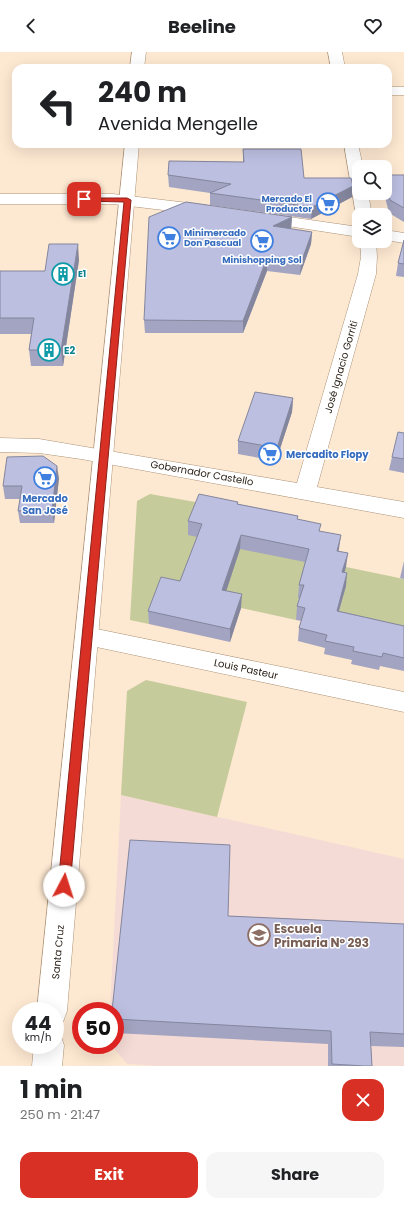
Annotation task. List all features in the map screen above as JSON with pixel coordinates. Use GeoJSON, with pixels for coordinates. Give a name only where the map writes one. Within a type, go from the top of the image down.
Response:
{"type":"FeatureCollection","features":[{"type":"Feature","properties":{"kind":"main road"},"geometry":{"type":"LineString","coordinates":[[138,64],[139,52]]}},
{"type":"Feature","properties":{"kind":"main road"},"geometry":{"type":"LineString","coordinates":[[335,52],[337,64]]}},
{"type":"Feature","properties":{"kind":"main road"},"geometry":{"type":"LineString","coordinates":[[392,91],[404,91]]}},
{"type":"Feature","properties":{"kind":"main road","name":"Santa Cruz"},"geometry":{"type":"LineString","coordinates":[[53,1002],[132,148]]}},
{"type":"Feature","properties":{"kind":"main road"},"geometry":{"type":"LineString","coordinates":[[352,148],[354,160]]}},
{"type":"Feature","properties":{"kind":"main road"},"geometry":{"type":"LineString","coordinates":[[0,199],[127,200],[220,212]]}},
{"type":"Feature","properties":{"kind":"main road"},"geometry":{"type":"LineString","coordinates":[[243,216],[352,231]]}},
{"type":"Feature","properties":{"kind":"main road"},"geometry":{"type":"LineString","coordinates":[[392,236],[404,238]]}},
{"type":"Feature","properties":{"kind":"main road","name":"José Ignacio Gorriti"},"geometry":{"type":"LineString","coordinates":[[305,492],[367,274],[368,248]]}},
{"type":"Feature","properties":{"kind":"main road","name":"Gobernador Castello"},"geometry":{"type":"LineString","coordinates":[[0,445],[39,446],[104,456],[404,510]]}},
{"type":"Feature","properties":{"kind":"main road","name":"Louis Pasteur"},"geometry":{"type":"LineString","coordinates":[[87,636],[404,702]]}},
{"type":"Feature","properties":{"kind":"main road"},"geometry":{"type":"LineString","coordinates":[[47,1066],[48,1054]]}},
{"type":"Feature","properties":{"kind":"shaded area","name":"Escuela Primaria N° 293"},"geometry":{"type":"Polygon","coordinates":[[[121,795],[404,859],[404,1066],[160,1066],[127,1064],[119,1054],[124,1054],[124,1002],[110,1002],[121,795]]]}},
{"type":"Feature","properties":{"kind":"green space"},"geometry":{"type":"Polygon","coordinates":[[[150,494],[201,503],[206,539],[192,575],[162,591],[149,624],[130,620],[137,501],[150,494]]]}},
{"type":"Feature","properties":{"kind":"green space"},"geometry":{"type":"Polygon","coordinates":[[[237,545],[313,560],[296,620],[218,603],[231,575],[237,545]]]}},
{"type":"Feature","properties":{"kind":"green space"},"geometry":{"type":"Polygon","coordinates":[[[346,567],[404,579],[404,643],[330,627],[346,567]]]}},
{"type":"Feature","properties":{"kind":"green space"},"geometry":{"type":"Polygon","coordinates":[[[146,680],[247,702],[217,817],[121,795],[127,691],[146,680]]]}},
{"type":"Feature","properties":{"kind":"building"},"geometry":{"type":"Polygon","coordinates":[[[243,149],[301,149],[304,178],[351,178],[352,187],[312,207],[210,193],[231,184],[168,175],[169,161],[244,162],[243,149]]]}},
{"type":"Feature","properties":{"kind":"building"},"geometry":{"type":"Polygon","coordinates":[[[392,175],[404,175],[404,208],[390,200],[392,200],[392,175]]]}},
{"type":"Feature","properties":{"kind":"building"},"geometry":{"type":"Polygon","coordinates":[[[186,202],[292,217],[273,226],[312,232],[301,263],[267,258],[243,321],[144,320],[149,217],[186,202]]]}},
{"type":"Feature","properties":{"kind":"building"},"geometry":{"type":"Polygon","coordinates":[[[404,240],[404,264],[398,263],[404,240]]]}},
{"type":"Feature","properties":{"kind":"building"},"geometry":{"type":"Polygon","coordinates":[[[49,244],[78,244],[61,350],[29,350],[34,318],[0,318],[0,271],[45,271],[49,244]]]}},
{"type":"Feature","properties":{"kind":"building"},"geometry":{"type":"Polygon","coordinates":[[[255,392],[293,398],[277,448],[238,441],[255,392]]]}},
{"type":"Feature","properties":{"kind":"building"},"geometry":{"type":"Polygon","coordinates":[[[398,432],[404,433],[404,459],[392,457],[398,432]]]}},
{"type":"Feature","properties":{"kind":"building"},"geometry":{"type":"Polygon","coordinates":[[[43,456],[57,466],[52,510],[18,511],[22,486],[3,486],[7,457],[43,456]]]}},
{"type":"Feature","properties":{"kind":"building"},"geometry":{"type":"Polygon","coordinates":[[[199,494],[238,502],[237,504],[298,516],[297,519],[321,524],[319,531],[341,535],[337,551],[348,553],[342,572],[347,573],[337,611],[404,626],[404,658],[383,653],[382,657],[353,651],[354,647],[325,641],[327,635],[299,628],[305,608],[297,606],[304,585],[299,585],[309,549],[241,535],[222,590],[242,594],[230,629],[148,611],[161,577],[180,581],[202,524],[188,521],[199,494]]]}},
{"type":"Feature","properties":{"kind":"building"},"geometry":{"type":"Polygon","coordinates":[[[130,840],[230,845],[228,916],[404,924],[404,1034],[370,1032],[372,1066],[332,1064],[331,1031],[124,1020],[124,1002],[113,1002],[130,840]]]}},
{"type":"Feature","properties":{"kind":"place","name":"Mercado El Productor"},"geometry":{"type":"Point","coordinates":[328,204]}},
{"type":"Feature","properties":{"kind":"place","name":"Minimercado Don Pascual"},"geometry":{"type":"Point","coordinates":[169,238]}},
{"type":"Feature","properties":{"kind":"place","name":"Minishopping Sol"},"geometry":{"type":"Point","coordinates":[262,241]}},
{"type":"Feature","properties":{"kind":"place","name":"E1"},"geometry":{"type":"Point","coordinates":[63,274]}},
{"type":"Feature","properties":{"kind":"place","name":"E2"},"geometry":{"type":"Point","coordinates":[49,350]}},
{"type":"Feature","properties":{"kind":"place","name":"Mercadito Flopy"},"geometry":{"type":"Point","coordinates":[270,454]}},
{"type":"Feature","properties":{"kind":"place","name":"Mercado San José"},"geometry":{"type":"Point","coordinates":[45,478]}},
{"type":"Feature","properties":{"kind":"place","name":"Escuela Primaria N° 293"},"geometry":{"type":"Point","coordinates":[259,935]}},
{"type":"Feature","properties":{"kind":"route"},"geometry":{"type":"LineString","coordinates":[[64,886],[127,200],[84,199]]}}]}
